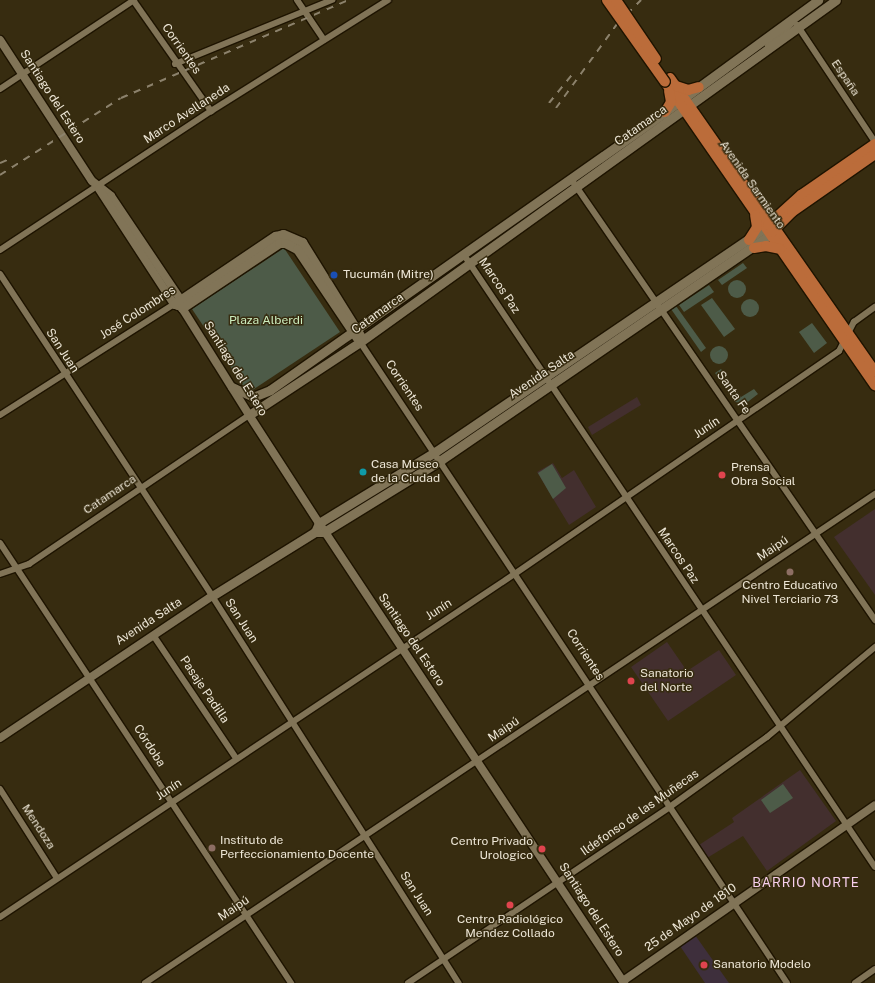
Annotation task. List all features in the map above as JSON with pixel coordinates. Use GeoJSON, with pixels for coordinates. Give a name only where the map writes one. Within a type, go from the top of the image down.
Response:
{"type":"FeatureCollection","features":[{"type":"Feature","properties":{"kind":"main road","name":"Avenida Sarmiento"},"geometry":{"type":"LineString","coordinates":[[607,0],[669,83],[771,228],[845,343],[875,385]]}},
{"type":"Feature","properties":{"kind":"main road","name":"Avenida Sarmiento"},"geometry":{"type":"LineString","coordinates":[[616,0],[669,83]]}},
{"type":"Feature","properties":{"kind":"main road","name":"Catamarca"},"geometry":{"type":"LineString","coordinates":[[232,387],[258,398],[467,259],[684,104],[758,56],[818,0]]}},
{"type":"Feature","properties":{"kind":"main road","name":"Catamarca"},"geometry":{"type":"LineString","coordinates":[[574,183],[665,112],[684,104],[699,87],[794,22],[836,0]]}},
{"type":"Feature","properties":{"kind":"main road"},"geometry":{"type":"LineString","coordinates":[[669,83],[684,90],[699,87]]}},
{"type":"Feature","properties":{"kind":"main road"},"geometry":{"type":"LineString","coordinates":[[665,112],[671,102],[669,83]]}},
{"type":"Feature","properties":{"kind":"main road"},"geometry":{"type":"LineString","coordinates":[[771,228],[791,208],[875,143]]}},
{"type":"Feature","properties":{"kind":"main road"},"geometry":{"type":"LineString","coordinates":[[791,208],[783,227],[782,244],[766,246],[752,244],[757,228],[756,207],[776,209],[791,208],[875,154]]}},
{"type":"Feature","properties":{"kind":"main road","name":"Avenida Salta"},"geometry":{"type":"LineString","coordinates":[[212,596],[319,529],[435,452],[549,380],[752,244],[771,228]]}},
{"type":"Feature","properties":{"kind":"main road","name":"José Colombres"},"geometry":{"type":"LineString","coordinates":[[179,304],[287,239]]}},
{"type":"Feature","properties":{"kind":"main road","name":"Corrientes"},"geometry":{"type":"LineString","coordinates":[[287,239],[297,249],[357,332],[360,342]]}},
{"type":"Feature","properties":{"kind":"main road","name":"Avenida Sarmiento"},"geometry":{"type":"LineString","coordinates":[[782,244],[848,332],[875,372]]}},
{"type":"Feature","properties":{"kind":"main road","name":"Catamarca"},"geometry":{"type":"LineString","coordinates":[[249,415],[360,342],[467,259]]}},
{"type":"Feature","properties":{"kind":"main road","name":"Avenida Salta"},"geometry":{"type":"LineString","coordinates":[[319,529],[441,460],[549,380]]}},
{"type":"Feature","properties":{"kind":"street"},"geometry":{"type":"LineString","coordinates":[[0,88],[133,0]]}},
{"type":"Feature","properties":{"kind":"street","name":"Corrientes"},"geometry":{"type":"LineString","coordinates":[[133,0],[175,64],[211,111]]}},
{"type":"Feature","properties":{"kind":"street"},"geometry":{"type":"LineString","coordinates":[[298,0],[324,40]]}},
{"type":"Feature","properties":{"kind":"street"},"geometry":{"type":"LineString","coordinates":[[175,64],[332,0]]}},
{"type":"Feature","properties":{"kind":"street","name":"Marco Avellaneda"},"geometry":{"type":"LineString","coordinates":[[0,250],[211,111],[388,0]]}},
{"type":"Feature","properties":{"kind":"street","name":"España"},"geometry":{"type":"LineString","coordinates":[[794,22],[875,143]]}},
{"type":"Feature","properties":{"kind":"street","name":"Santiago del Estero"},"geometry":{"type":"LineString","coordinates":[[0,40],[98,186],[111,196],[232,387],[319,529],[478,761],[559,883],[622,982]]}},
{"type":"Feature","properties":{"kind":"street","name":"Santa Fe"},"geometry":{"type":"LineString","coordinates":[[574,183],[660,305],[875,620]]}},
{"type":"Feature","properties":{"kind":"street","name":"Marcos Paz"},"geometry":{"type":"LineString","coordinates":[[467,259],[845,826],[875,867]]}},
{"type":"Feature","properties":{"kind":"street","name":"San Juan"},"geometry":{"type":"LineString","coordinates":[[0,274],[64,374],[212,596],[459,983]]}},
{"type":"Feature","properties":{"kind":"street","name":"José Colombres"},"geometry":{"type":"LineString","coordinates":[[0,415],[179,304]]}},
{"type":"Feature","properties":{"kind":"street"},"geometry":{"type":"LineString","coordinates":[[845,343],[848,332],[854,322],[875,307]]}},
{"type":"Feature","properties":{"kind":"street","name":"Corrientes"},"geometry":{"type":"LineString","coordinates":[[360,342],[441,460],[787,983]]}},
{"type":"Feature","properties":{"kind":"street","name":"Junín"},"geometry":{"type":"LineString","coordinates":[[0,917],[291,720],[516,573],[839,351],[845,343]]}},
{"type":"Feature","properties":{"kind":"street","name":"Catamarca"},"geometry":{"type":"LineString","coordinates":[[0,574],[29,564],[249,415]]}},
{"type":"Feature","properties":{"kind":"street","name":"Maipú"},"geometry":{"type":"LineString","coordinates":[[145,983],[875,494]]}},
{"type":"Feature","properties":{"kind":"street","name":"Córdoba"},"geometry":{"type":"LineString","coordinates":[[0,543],[90,676],[292,983]]}},
{"type":"Feature","properties":{"kind":"street","name":"Avenida Salta"},"geometry":{"type":"LineString","coordinates":[[0,738],[90,676],[212,596]]}},
{"type":"Feature","properties":{"kind":"street","name":"Pasaje Padilla"},"geometry":{"type":"LineString","coordinates":[[153,635],[236,758]]}},
{"type":"Feature","properties":{"kind":"street","name":"Ildefonso de las Muñecas"},"geometry":{"type":"LineString","coordinates":[[408,983],[559,883],[671,806],[780,728],[875,647]]}},
{"type":"Feature","properties":{"kind":"street","name":"Mendoza"},"geometry":{"type":"LineString","coordinates":[[0,789],[57,878]]}},
{"type":"Feature","properties":{"kind":"street","name":"25 de Mayo de 1810"},"geometry":{"type":"LineString","coordinates":[[622,982],[875,805]]}},
{"type":"Feature","properties":{"kind":"street"},"geometry":{"type":"LineString","coordinates":[[855,983],[875,969]]}},
{"type":"Feature","properties":{"kind":"shaded area"},"geometry":{"type":"Polygon","coordinates":[[[637,397],[641,405],[592,435],[588,427],[637,397]]]}},
{"type":"Feature","properties":{"kind":"shaded area"},"geometry":{"type":"Polygon","coordinates":[[[553,463],[562,478],[574,470],[596,507],[569,525],[537,472],[553,463]]]}},
{"type":"Feature","properties":{"kind":"shaded area"},"geometry":{"type":"Polygon","coordinates":[[[875,509],[875,595],[834,537],[875,509]]]}},
{"type":"Feature","properties":{"kind":"shaded area"},"geometry":{"type":"Polygon","coordinates":[[[667,642],[687,671],[719,650],[736,675],[668,721],[631,667],[667,642]]]}},
{"type":"Feature","properties":{"kind":"shaded area"},"geometry":{"type":"Polygon","coordinates":[[[800,770],[836,821],[767,871],[743,836],[707,858],[699,845],[734,822],[732,818],[800,770]]]}},
{"type":"Feature","properties":{"kind":"shaded area","name":"Sanatorio Modelo"},"geometry":{"type":"Polygon","coordinates":[[[695,935],[729,983],[705,983],[680,946],[695,935]]]}},
{"type":"Feature","properties":{"kind":"green space","name":"Plaza Alberdi"},"geometry":{"type":"Polygon","coordinates":[[[284,248],[340,332],[248,393],[192,309],[284,248]]]}},
{"type":"Feature","properties":{"kind":"green space"},"geometry":{"type":"Polygon","coordinates":[[[743,263],[747,268],[722,285],[718,280],[743,263]]]}},
{"type":"Feature","properties":{"kind":"green space"},"geometry":{"type":"Polygon","coordinates":[[[737,280],[743,283],[746,289],[743,295],[737,298],[731,295],[728,289],[731,283],[737,280]]]}},
{"type":"Feature","properties":{"kind":"green space"},"geometry":{"type":"Polygon","coordinates":[[[709,285],[714,292],[684,312],[679,305],[709,285]]]}},
{"type":"Feature","properties":{"kind":"green space"},"geometry":{"type":"Polygon","coordinates":[[[712,298],[735,329],[724,337],[701,305],[712,298]]]}},
{"type":"Feature","properties":{"kind":"green space"},"geometry":{"type":"Polygon","coordinates":[[[750,299],[756,302],[759,308],[756,314],[750,317],[744,314],[741,308],[744,302],[750,299]]]}},
{"type":"Feature","properties":{"kind":"green space"},"geometry":{"type":"Polygon","coordinates":[[[676,306],[706,348],[701,352],[671,309],[676,306]]]}},
{"type":"Feature","properties":{"kind":"green space"},"geometry":{"type":"Polygon","coordinates":[[[812,323],[827,343],[814,353],[799,332],[812,323]]]}},
{"type":"Feature","properties":{"kind":"green space"},"geometry":{"type":"Polygon","coordinates":[[[719,346],[725,349],[728,355],[725,361],[719,364],[713,361],[710,355],[713,349],[719,346]]]}},
{"type":"Feature","properties":{"kind":"green space"},"geometry":{"type":"Polygon","coordinates":[[[721,369],[741,397],[754,389],[758,394],[745,404],[735,402],[715,373],[721,369]]]}},
{"type":"Feature","properties":{"kind":"green space"},"geometry":{"type":"Polygon","coordinates":[[[552,464],[566,488],[553,499],[538,473],[552,464]]]}},
{"type":"Feature","properties":{"kind":"green space"},"geometry":{"type":"Polygon","coordinates":[[[783,784],[793,798],[770,813],[761,800],[783,784]]]}},
{"type":"Feature","properties":{"kind":"railway"},"geometry":{"type":"LineString","coordinates":[[0,175],[121,98],[349,0]]}},
{"type":"Feature","properties":{"kind":"railway"},"geometry":{"type":"LineString","coordinates":[[556,108],[617,24],[641,0]]}},
{"type":"Feature","properties":{"kind":"railway"},"geometry":{"type":"LineString","coordinates":[[549,103],[572,75]]}},
{"type":"Feature","properties":{"kind":"railway"},"geometry":{"type":"LineString","coordinates":[[0,163],[12,158]]}},
{"type":"Feature","properties":{"kind":"place","name":"Tucumán (Mitre)"},"geometry":{"type":"Point","coordinates":[334,275]}},
{"type":"Feature","properties":{"kind":"place","name":"Casa Museo de la Ciudad"},"geometry":{"type":"Point","coordinates":[363,472]}},
{"type":"Feature","properties":{"kind":"place","name":"Prensa Obra Social"},"geometry":{"type":"Point","coordinates":[722,475]}},
{"type":"Feature","properties":{"kind":"place","name":"Centro Educativo Nivel Terciario 73"},"geometry":{"type":"Point","coordinates":[790,572]}},
{"type":"Feature","properties":{"kind":"place","name":"Sanatorio del Norte"},"geometry":{"type":"Point","coordinates":[631,681]}},
{"type":"Feature","properties":{"kind":"place","name":"Instituto de Perfeccionamiento Docente"},"geometry":{"type":"Point","coordinates":[212,848]}},
{"type":"Feature","properties":{"kind":"place","name":"Centro Privado Urologico"},"geometry":{"type":"Point","coordinates":[542,849]}},
{"type":"Feature","properties":{"kind":"place","name":"Centro Radiológico Mendez Collado"},"geometry":{"type":"Point","coordinates":[510,905]}},
{"type":"Feature","properties":{"kind":"place","name":"Sanatorio Modelo"},"geometry":{"type":"Point","coordinates":[704,965]}},
{"type":"Feature","properties":{"kind":"district","name":"BARRIO NORTE"},"geometry":{"type":"Point","coordinates":[806,883]}}]}
